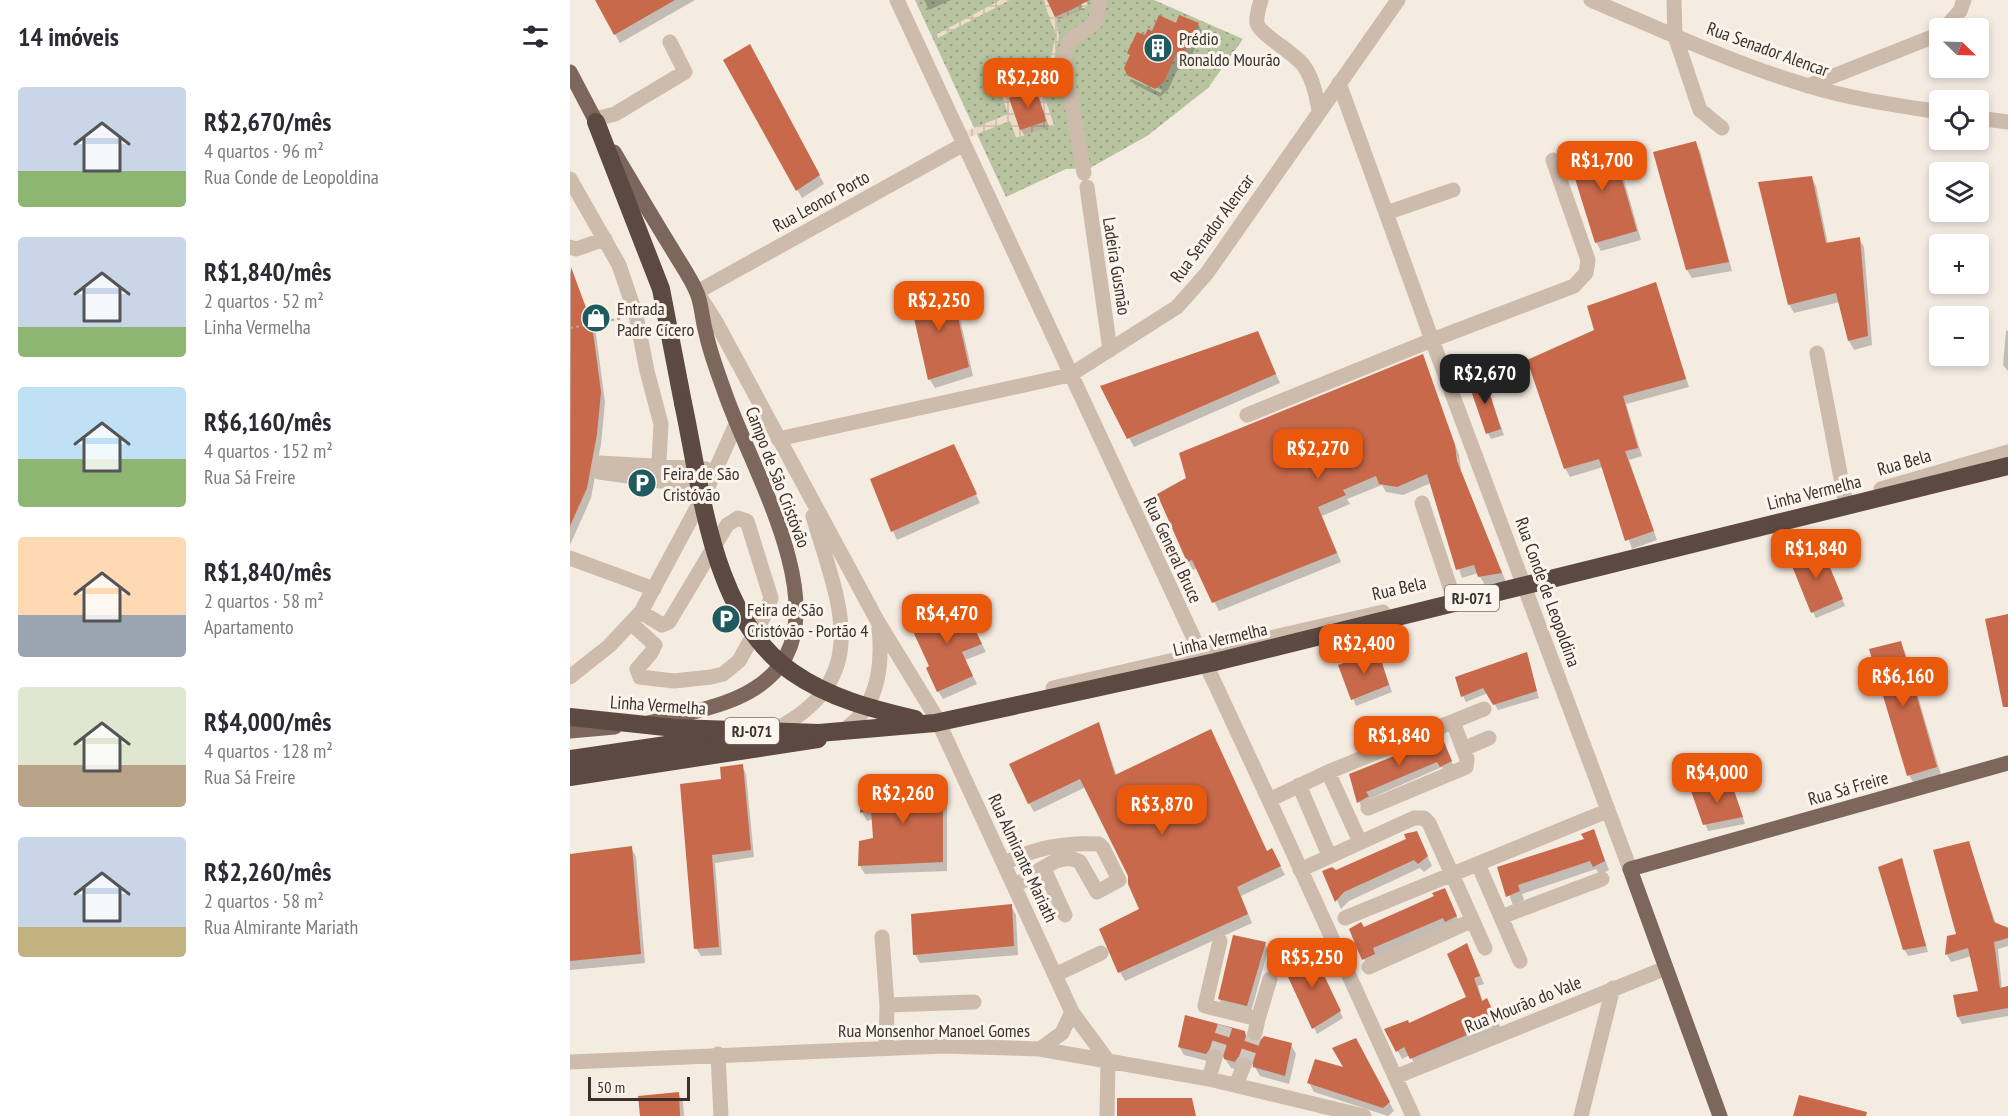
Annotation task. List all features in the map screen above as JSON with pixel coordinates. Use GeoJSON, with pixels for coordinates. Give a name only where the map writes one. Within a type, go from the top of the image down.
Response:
{"type":"FeatureCollection","features":[{"type":"Feature","properties":{"kind":"highway"},"geometry":{"type":"LineString","coordinates":[[596,121],[660,290],[721,570],[731,597],[752,632],[769,653],[791,672],[813,686],[839,698],[882,711],[935,720]]}},
{"type":"Feature","properties":{"kind":"highway","name":"Linha Vermelha"},"geometry":{"type":"LineString","coordinates":[[570,717],[675,728],[819,733],[935,720],[1215,662],[2008,465]]}},
{"type":"Feature","properties":{"kind":"highway","name":"Linha Vermelha"},"geometry":{"type":"LineString","coordinates":[[570,723],[594,728],[674,734],[818,739],[936,729],[1162,680],[2008,476]]}},
{"type":"Feature","properties":{"kind":"highway"},"geometry":{"type":"LineString","coordinates":[[571,765],[778,728]]}},
{"type":"Feature","properties":{"kind":"highway"},"geometry":{"type":"LineString","coordinates":[[571,765],[818,739]]}},
{"type":"Feature","properties":{"kind":"main road","name":"Campo de São Cristóvão"},"geometry":{"type":"LineString","coordinates":[[570,72],[596,121],[697,292],[710,349],[736,424],[783,538],[795,583],[798,615],[794,638],[785,658],[768,679],[748,692],[714,707],[644,724],[570,731]]}},
{"type":"Feature","properties":{"kind":"main road","name":"Rua Sá Freire"},"geometry":{"type":"LineString","coordinates":[[1630,869],[2008,763]]}},
{"type":"Feature","properties":{"kind":"main road","name":"Rua Conde de Leopoldina"},"geometry":{"type":"LineString","coordinates":[[1630,869],[1720,1116]]}},
{"type":"Feature","properties":{"kind":"street","name":"Rua General Bruce"},"geometry":{"type":"LineString","coordinates":[[897,0],[1269,800],[1413,1116]]}},
{"type":"Feature","properties":{"kind":"street","name":"Ladeira Gusmão"},"geometry":{"type":"LineString","coordinates":[[1100,0],[1095,23],[1069,41],[1064,59],[1085,180],[1093,248],[1110,350]]}},
{"type":"Feature","properties":{"kind":"street"},"geometry":{"type":"LineString","coordinates":[[1261,0],[1257,23],[1260,30],[1282,44],[1305,66],[1312,82],[1319,110]]}},
{"type":"Feature","properties":{"kind":"street","name":"Rua Senador Alencar"},"geometry":{"type":"LineString","coordinates":[[778,439],[1070,375],[1157,321],[1191,293],[1398,0]]}},
{"type":"Feature","properties":{"kind":"street","name":"Rua Senador Alencar"},"geometry":{"type":"LineString","coordinates":[[1591,0],[1676,36],[1808,86],[1879,103],[1929,110]]}},
{"type":"Feature","properties":{"kind":"street"},"geometry":{"type":"LineString","coordinates":[[1674,0],[1676,36],[1700,111],[1722,128]]}},
{"type":"Feature","properties":{"kind":"street"},"geometry":{"type":"LineString","coordinates":[[1954,18],[1960,11],[1964,0]]}},
{"type":"Feature","properties":{"kind":"street"},"geometry":{"type":"LineString","coordinates":[[1808,86],[1929,38]]}},
{"type":"Feature","properties":{"kind":"street"},"geometry":{"type":"LineString","coordinates":[[596,121],[615,114],[685,72],[670,42]]}},
{"type":"Feature","properties":{"kind":"street","name":"Rua Conde de Leopoldina"},"geometry":{"type":"LineString","coordinates":[[1339,83],[1432,340],[1630,869]]}},
{"type":"Feature","properties":{"kind":"street"},"geometry":{"type":"LineString","coordinates":[[1989,119],[2008,122]]}},
{"type":"Feature","properties":{"kind":"street","name":"Rua Leonor Porto"},"geometry":{"type":"LineString","coordinates":[[697,292],[964,144]]}},
{"type":"Feature","properties":{"kind":"street"},"geometry":{"type":"LineString","coordinates":[[1247,415],[1432,340],[1574,286],[1586,273],[1588,260],[1553,160]]}},
{"type":"Feature","properties":{"kind":"street"},"geometry":{"type":"LineString","coordinates":[[570,179],[619,265],[636,315],[646,371],[661,424],[659,474]]}},
{"type":"Feature","properties":{"kind":"street"},"geometry":{"type":"LineString","coordinates":[[1386,213],[1453,190]]}},
{"type":"Feature","properties":{"kind":"street"},"geometry":{"type":"LineString","coordinates":[[570,247],[576,249],[605,238]]}},
{"type":"Feature","properties":{"kind":"street","name":"Campo de São Cristóvão"},"geometry":{"type":"LineString","coordinates":[[570,786],[801,749],[822,743],[849,728],[863,712],[877,687],[882,658],[878,622],[716,322],[697,292]]}},
{"type":"Feature","properties":{"kind":"street"},"geometry":{"type":"LineString","coordinates":[[1817,353],[1845,500]]}},
{"type":"Feature","properties":{"kind":"street"},"geometry":{"type":"LineString","coordinates":[[570,677],[636,618],[654,590],[708,487],[736,424]]}},
{"type":"Feature","properties":{"kind":"street","name":"Rua Bela"},"geometry":{"type":"LineString","coordinates":[[935,720],[1199,653],[1523,580],[1845,500],[2008,452]]}},
{"type":"Feature","properties":{"kind":"street"},"geometry":{"type":"LineString","coordinates":[[600,468],[659,474],[708,487]]}},
{"type":"Feature","properties":{"kind":"street"},"geometry":{"type":"LineString","coordinates":[[659,474],[715,470]]}},
{"type":"Feature","properties":{"kind":"street","name":"Campo de São Cristóvão"},"geometry":{"type":"LineString","coordinates":[[778,728],[803,715],[820,698],[833,674],[843,632],[841,613],[806,490]]}},
{"type":"Feature","properties":{"kind":"street"},"geometry":{"type":"LineString","coordinates":[[1422,503],[1453,596]]}},
{"type":"Feature","properties":{"kind":"street"},"geometry":{"type":"LineString","coordinates":[[733,520],[747,521],[771,598],[765,614],[739,661],[723,674],[674,681],[644,678],[637,675],[637,669],[655,645],[636,618],[662,625],[669,622],[733,520]]}},
{"type":"Feature","properties":{"kind":"street"},"geometry":{"type":"LineString","coordinates":[[570,558],[654,590]]}},
{"type":"Feature","properties":{"kind":"street","name":"Rua Almirante Mariath"},"geometry":{"type":"LineString","coordinates":[[878,622],[935,720],[1072,1012],[1108,1061]]}},
{"type":"Feature","properties":{"kind":"street"},"geometry":{"type":"LineString","coordinates":[[1269,800],[1328,772],[1484,709]]}},
{"type":"Feature","properties":{"kind":"street"},"geometry":{"type":"LineString","coordinates":[[1368,808],[1466,766],[1467,762],[1453,722]]}},
{"type":"Feature","properties":{"kind":"street"},"geometry":{"type":"LineString","coordinates":[[1463,749],[1489,738]]}},
{"type":"Feature","properties":{"kind":"street"},"geometry":{"type":"LineString","coordinates":[[1328,772],[1360,842]]}},
{"type":"Feature","properties":{"kind":"street"},"geometry":{"type":"LineString","coordinates":[[1299,785],[1329,855]]}},
{"type":"Feature","properties":{"kind":"street"},"geometry":{"type":"LineString","coordinates":[[1346,918],[1607,811]]}},
{"type":"Feature","properties":{"kind":"street"},"geometry":{"type":"LineString","coordinates":[[1300,870],[1329,855],[1414,819],[1424,818],[1429,823],[1485,948]]}},
{"type":"Feature","properties":{"kind":"street"},"geometry":{"type":"LineString","coordinates":[[1004,863],[1040,848],[1060,844],[1099,844],[1104,848],[1119,880],[1097,892],[1076,860],[1061,859],[1014,886]]}},
{"type":"Feature","properties":{"kind":"street"},"geometry":{"type":"LineString","coordinates":[[1478,864],[1520,961]]}},
{"type":"Feature","properties":{"kind":"street"},"geometry":{"type":"LineString","coordinates":[[1044,868],[1065,915]]}},
{"type":"Feature","properties":{"kind":"street"},"geometry":{"type":"LineString","coordinates":[[1501,917],[1602,879]]}},
{"type":"Feature","properties":{"kind":"street"},"geometry":{"type":"LineString","coordinates":[[1369,967],[1471,921]]}},
{"type":"Feature","properties":{"kind":"street"},"geometry":{"type":"LineString","coordinates":[[882,938],[887,1005],[886,1048]]}},
{"type":"Feature","properties":{"kind":"street"},"geometry":{"type":"LineString","coordinates":[[1220,941],[1205,1006],[1227,1019],[1256,1026],[1270,979]]}},
{"type":"Feature","properties":{"kind":"street"},"geometry":{"type":"LineString","coordinates":[[1055,975],[1101,953]]}},
{"type":"Feature","properties":{"kind":"street","name":"Rua Mourão do Vale"},"geometry":{"type":"LineString","coordinates":[[1395,1077],[1666,968]]}},
{"type":"Feature","properties":{"kind":"street"},"geometry":{"type":"LineString","coordinates":[[1581,1116],[1613,988]]}},
{"type":"Feature","properties":{"kind":"street"},"geometry":{"type":"LineString","coordinates":[[887,1005],[974,1002]]}},
{"type":"Feature","properties":{"kind":"street"},"geometry":{"type":"LineString","coordinates":[[1040,1049],[1062,1033],[1072,1012]]}},
{"type":"Feature","properties":{"kind":"street","name":"Rua Monsenhor Manoel Gomes"},"geometry":{"type":"LineString","coordinates":[[570,1062],[944,1046],[1040,1049],[1209,1079],[1364,1116]]}},
{"type":"Feature","properties":{"kind":"street"},"geometry":{"type":"LineString","coordinates":[[718,1054],[721,1116]]}},
{"type":"Feature","properties":{"kind":"street"},"geometry":{"type":"LineString","coordinates":[[1209,1079],[1215,1057]]}},
{"type":"Feature","properties":{"kind":"street"},"geometry":{"type":"LineString","coordinates":[[1107,1116],[1108,1061]]}},
{"type":"Feature","properties":{"kind":"street"},"geometry":{"type":"LineString","coordinates":[[1236,1085],[1244,1065]]}},
{"type":"Feature","properties":{"kind":"path"},"geometry":{"type":"LineString","coordinates":[[570,328],[636,315]]}},
{"type":"Feature","properties":{"kind":"green space"},"geometry":{"type":"Polygon","coordinates":[[[915,0],[1154,0],[1243,39],[1208,88],[1147,136],[1090,168],[1066,169],[1006,197],[915,0]]]}},
{"type":"Feature","properties":{"kind":"shaded area"},"geometry":{"type":"Polygon","coordinates":[[[1000,0],[1010,0],[938,38],[937,34],[1000,0]]]}},
{"type":"Feature","properties":{"kind":"shaded area"},"geometry":{"type":"Polygon","coordinates":[[[1043,0],[1047,0],[1055,17],[1082,5],[1080,0],[1085,0],[1088,6],[1056,21],[1059,35],[1053,68],[1006,82],[1005,91],[1039,80],[1054,125],[1016,138],[1010,121],[962,140],[959,134],[1008,114],[1001,93],[1003,79],[1049,65],[1056,35],[1043,0]],[[1036,90],[1009,98],[1020,130],[1046,121],[1036,90]]]}},
{"type":"Feature","properties":{"kind":"building"},"geometry":{"type":"Polygon","coordinates":[[[595,0],[675,0],[614,35],[595,0]]]}},
{"type":"Feature","properties":{"kind":"building"},"geometry":{"type":"Polygon","coordinates":[[[1047,0],[1090,0],[1055,17],[1047,0]]]}},
{"type":"Feature","properties":{"kind":"building","name":"Prédio Ronaldo Mourão"},"geometry":{"type":"Polygon","coordinates":[[[1159,15],[1176,23],[1179,15],[1199,23],[1183,55],[1177,52],[1164,82],[1155,89],[1127,75],[1124,68],[1130,55],[1127,53],[1137,32],[1145,35],[1148,29],[1152,31],[1159,15]]]}},
{"type":"Feature","properties":{"kind":"building"},"geometry":{"type":"Polygon","coordinates":[[[750,44],[820,175],[796,191],[723,60],[750,44]]]}},
{"type":"Feature","properties":{"kind":"building"},"geometry":{"type":"Polygon","coordinates":[[[1036,89],[1046,121],[1020,130],[1009,98],[1036,89]]]}},
{"type":"Feature","properties":{"kind":"building"},"geometry":{"type":"Polygon","coordinates":[[[1611,141],[1637,231],[1595,243],[1567,153],[1611,141]]]}},
{"type":"Feature","properties":{"kind":"building"},"geometry":{"type":"Polygon","coordinates":[[[1696,141],[1729,262],[1686,270],[1653,152],[1696,141]]]}},
{"type":"Feature","properties":{"kind":"building"},"geometry":{"type":"Polygon","coordinates":[[[1812,176],[1826,243],[1860,237],[1868,336],[1848,341],[1836,293],[1788,305],[1758,182],[1812,176]]]}},
{"type":"Feature","properties":{"kind":"building"},"geometry":{"type":"Polygon","coordinates":[[[571,267],[592,324],[601,392],[597,434],[587,488],[570,526],[571,267]]]}},
{"type":"Feature","properties":{"kind":"building"},"geometry":{"type":"Polygon","coordinates":[[[1656,282],[1686,379],[1623,396],[1638,448],[1625,451],[1654,531],[1625,541],[1599,459],[1564,469],[1527,360],[1594,330],[1587,306],[1656,282]]]}},
{"type":"Feature","properties":{"kind":"building"},"geometry":{"type":"Polygon","coordinates":[[[951,286],[969,367],[928,380],[909,296],[951,286]]]}},
{"type":"Feature","properties":{"kind":"building"},"geometry":{"type":"Polygon","coordinates":[[[1258,331],[1276,374],[1127,439],[1100,386],[1258,331]]]}},
{"type":"Feature","properties":{"kind":"building"},"geometry":{"type":"Polygon","coordinates":[[[1423,354],[1455,445],[1457,461],[1502,573],[1478,577],[1474,565],[1456,570],[1427,474],[1397,487],[1379,484],[1376,476],[1343,490],[1346,495],[1318,507],[1337,553],[1212,603],[1192,560],[1187,562],[1157,494],[1186,478],[1179,453],[1423,354]]]}},
{"type":"Feature","properties":{"kind":"building"},"geometry":{"type":"Polygon","coordinates":[[[1484,375],[1501,429],[1486,434],[1468,382],[1484,375]]]}},
{"type":"Feature","properties":{"kind":"building"},"geometry":{"type":"Polygon","coordinates":[[[954,444],[977,494],[891,532],[870,479],[954,444]]]}},
{"type":"Feature","properties":{"kind":"building"},"geometry":{"type":"Polygon","coordinates":[[[1822,548],[1843,599],[1811,613],[1790,561],[1822,548]]]}},
{"type":"Feature","properties":{"kind":"building"},"geometry":{"type":"Polygon","coordinates":[[[962,602],[982,644],[962,652],[973,676],[937,692],[926,668],[929,666],[910,625],[962,602]]]}},
{"type":"Feature","properties":{"kind":"building"},"geometry":{"type":"Polygon","coordinates":[[[2008,614],[2008,707],[2003,707],[1985,619],[2008,614]]]}},
{"type":"Feature","properties":{"kind":"building"},"geometry":{"type":"Polygon","coordinates":[[[1901,641],[1937,767],[1907,776],[1869,649],[1901,641]]]}},
{"type":"Feature","properties":{"kind":"building"},"geometry":{"type":"Polygon","coordinates":[[[1378,650],[1389,685],[1351,700],[1338,665],[1378,650]]]}},
{"type":"Feature","properties":{"kind":"building"},"geometry":{"type":"Polygon","coordinates":[[[1527,652],[1537,691],[1493,705],[1483,688],[1461,697],[1455,677],[1527,652]]]}},
{"type":"Feature","properties":{"kind":"building"},"geometry":{"type":"Polygon","coordinates":[[[1099,722],[1115,775],[1211,729],[1267,851],[1272,848],[1281,866],[1237,887],[1248,914],[1118,973],[1099,929],[1139,909],[1128,884],[1128,876],[1080,779],[1028,804],[1009,764],[1099,722]]]}},
{"type":"Feature","properties":{"kind":"building"},"geometry":{"type":"Polygon","coordinates":[[[1442,737],[1452,761],[1440,767],[1437,762],[1366,792],[1369,796],[1357,803],[1349,774],[1442,737]]]}},
{"type":"Feature","properties":{"kind":"building"},"geometry":{"type":"Polygon","coordinates":[[[743,764],[751,850],[712,855],[719,947],[694,949],[680,784],[721,779],[720,767],[743,764]]]}},
{"type":"Feature","properties":{"kind":"building"},"geometry":{"type":"Polygon","coordinates":[[[1731,782],[1743,817],[1703,825],[1691,791],[1731,782]]]}},
{"type":"Feature","properties":{"kind":"building"},"geometry":{"type":"Polygon","coordinates":[[[862,784],[943,786],[943,862],[858,866],[859,841],[873,838],[871,810],[860,813],[862,784]]]}},
{"type":"Feature","properties":{"kind":"building"},"geometry":{"type":"Polygon","coordinates":[[[1594,829],[1605,861],[1593,867],[1590,861],[1518,885],[1520,891],[1506,897],[1497,867],[1584,839],[1581,834],[1594,829]]]}},
{"type":"Feature","properties":{"kind":"building"},"geometry":{"type":"Polygon","coordinates":[[[1417,831],[1428,856],[1418,864],[1414,860],[1344,892],[1335,902],[1322,871],[1332,867],[1336,870],[1406,839],[1404,834],[1417,831]]]}},
{"type":"Feature","properties":{"kind":"building"},"geometry":{"type":"Polygon","coordinates":[[[1969,841],[1994,922],[2008,928],[2008,938],[1994,942],[2000,988],[2008,986],[2008,1008],[1957,1017],[1953,995],[1978,991],[1968,948],[1945,955],[1947,936],[1956,934],[1933,850],[1969,841]]]}},
{"type":"Feature","properties":{"kind":"building"},"geometry":{"type":"Polygon","coordinates":[[[632,846],[641,954],[570,961],[570,854],[632,846]]]}},
{"type":"Feature","properties":{"kind":"building"},"geometry":{"type":"Polygon","coordinates":[[[1902,858],[1926,946],[1903,950],[1878,867],[1902,858]]]}},
{"type":"Feature","properties":{"kind":"building"},"geometry":{"type":"Polygon","coordinates":[[[1445,888],[1457,916],[1445,922],[1443,918],[1373,948],[1375,954],[1362,960],[1349,929],[1361,922],[1364,927],[1434,896],[1432,893],[1445,888]]]}},
{"type":"Feature","properties":{"kind":"building"},"geometry":{"type":"Polygon","coordinates":[[[1012,904],[1014,946],[913,955],[911,914],[1012,904]]]}},
{"type":"Feature","properties":{"kind":"building"},"geometry":{"type":"Polygon","coordinates":[[[1233,935],[1266,942],[1247,1006],[1218,999],[1233,935]]]}},
{"type":"Feature","properties":{"kind":"building"},"geometry":{"type":"Polygon","coordinates":[[[1467,943],[1480,976],[1474,978],[1482,1001],[1487,998],[1498,1022],[1410,1059],[1404,1047],[1396,1052],[1384,1029],[1408,1020],[1409,1023],[1466,997],[1447,954],[1467,943]]]}},
{"type":"Feature","properties":{"kind":"building"},"geometry":{"type":"Polygon","coordinates":[[[1312,950],[1341,1011],[1312,1029],[1282,964],[1312,950]]]}},
{"type":"Feature","properties":{"kind":"building"},"geometry":{"type":"Polygon","coordinates":[[[1185,1015],[1245,1031],[1246,1037],[1252,1042],[1259,1042],[1264,1036],[1292,1043],[1285,1076],[1253,1067],[1252,1059],[1247,1056],[1238,1057],[1235,1062],[1224,1059],[1222,1051],[1217,1048],[1209,1050],[1206,1054],[1178,1047],[1185,1015]]]}},
{"type":"Feature","properties":{"kind":"building"},"geometry":{"type":"Polygon","coordinates":[[[1356,1038],[1390,1102],[1383,1108],[1307,1083],[1315,1059],[1343,1067],[1332,1048],[1356,1038]]]}},
{"type":"Feature","properties":{"kind":"building"},"geometry":{"type":"Polygon","coordinates":[[[679,1092],[680,1116],[640,1116],[638,1096],[679,1092]]]}},
{"type":"Feature","properties":{"kind":"building"},"geometry":{"type":"Polygon","coordinates":[[[1799,1095],[1867,1112],[1866,1116],[1793,1116],[1799,1095]]]}},
{"type":"Feature","properties":{"kind":"building"},"geometry":{"type":"Polygon","coordinates":[[[1117,1098],[1192,1098],[1196,1116],[1117,1116],[1117,1098]]]}},
{"type":"Feature","properties":{"kind":"tunnel"},"geometry":{"type":"LineString","coordinates":[[1215,1057],[1225,1026]]}},
{"type":"Feature","properties":{"kind":"tunnel"},"geometry":{"type":"LineString","coordinates":[[1244,1065],[1255,1033]]}},
{"type":"Feature","properties":{"kind":"place","name":"Prédio Ronaldo Mourão"},"geometry":{"type":"Point","coordinates":[1158,48]}},
{"type":"Feature","properties":{"kind":"place","name":"Entrada Padre Cícero"},"geometry":{"type":"Point","coordinates":[596,318]}},
{"type":"Feature","properties":{"kind":"place","name":"Feira de São Cristóvão"},"geometry":{"type":"Point","coordinates":[642,483]}},
{"type":"Feature","properties":{"kind":"place","name":"Feira de São Cristóvão - Portão 4"},"geometry":{"type":"Point","coordinates":[726,619]}}]}
